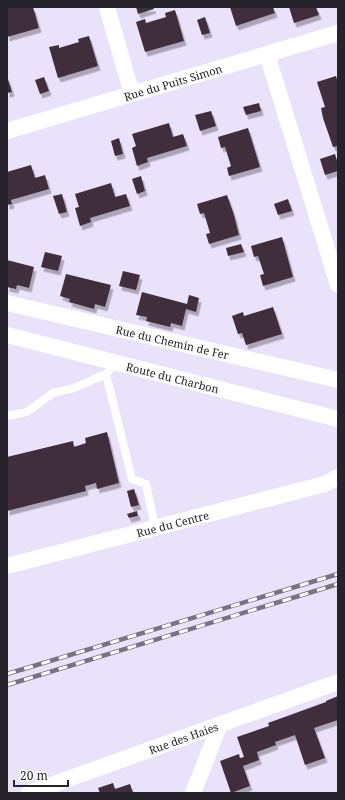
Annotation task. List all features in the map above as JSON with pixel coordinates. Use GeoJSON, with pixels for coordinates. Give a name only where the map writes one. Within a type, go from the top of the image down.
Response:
{"type":"FeatureCollection","features":[{"type":"Feature","properties":{"kind":"street"},"geometry":{"type":"LineString","coordinates":[[106,7],[132,94]]}},
{"type":"Feature","properties":{"kind":"street","name":"Rue du Puits Simon"},"geometry":{"type":"LineString","coordinates":[[7,131],[338,32]]}},
{"type":"Feature","properties":{"kind":"street"},"geometry":{"type":"LineString","coordinates":[[267,54],[338,285]]}},
{"type":"Feature","properties":{"kind":"street","name":"Rue du Chemin de Fer"},"geometry":{"type":"LineString","coordinates":[[7,303],[338,380]]}},
{"type":"Feature","properties":{"kind":"street","name":"Route du Charbon"},"geometry":{"type":"LineString","coordinates":[[7,335],[111,368],[338,419]]}},
{"type":"Feature","properties":{"kind":"street","name":"Rue du Centre"},"geometry":{"type":"LineString","coordinates":[[7,566],[324,484],[338,477]]}},
{"type":"Feature","properties":{"kind":"street","name":"Rue des Haies"},"geometry":{"type":"LineString","coordinates":[[29,793],[338,682]]}},
{"type":"Feature","properties":{"kind":"street"},"geometry":{"type":"LineString","coordinates":[[193,793],[220,724]]}},
{"type":"Feature","properties":{"kind":"lane"},"geometry":{"type":"LineString","coordinates":[[7,416],[27,412],[53,393],[74,388],[111,368],[132,480],[146,484],[155,527]]}},
{"type":"Feature","properties":{"kind":"building"},"geometry":{"type":"Polygon","coordinates":[[[33,7],[39,28],[7,37],[7,8],[33,7]]]}},
{"type":"Feature","properties":{"kind":"building"},"geometry":{"type":"Polygon","coordinates":[[[136,7],[153,7],[154,9],[138,14],[136,7]]]}},
{"type":"Feature","properties":{"kind":"building"},"geometry":{"type":"Polygon","coordinates":[[[230,7],[273,7],[275,13],[236,26],[230,7]]]}},
{"type":"Feature","properties":{"kind":"building"},"geometry":{"type":"Polygon","coordinates":[[[289,7],[316,7],[319,15],[294,23],[289,7]]]}},
{"type":"Feature","properties":{"kind":"building"},"geometry":{"type":"Polygon","coordinates":[[[175,10],[184,41],[145,52],[136,22],[145,19],[146,23],[166,17],[165,13],[175,10]]]}},
{"type":"Feature","properties":{"kind":"building"},"geometry":{"type":"Polygon","coordinates":[[[205,17],[210,33],[202,35],[197,20],[205,17]]]}},
{"type":"Feature","properties":{"kind":"building"},"geometry":{"type":"Polygon","coordinates":[[[89,36],[98,66],[58,78],[49,47],[59,45],[59,48],[79,42],[78,39],[89,36]]]}},
{"type":"Feature","properties":{"kind":"building"},"geometry":{"type":"Polygon","coordinates":[[[7,76],[12,92],[7,93],[7,76]]]}},
{"type":"Feature","properties":{"kind":"building"},"geometry":{"type":"Polygon","coordinates":[[[336,76],[338,83],[338,146],[333,147],[323,118],[321,108],[325,107],[317,82],[336,76]]]}},
{"type":"Feature","properties":{"kind":"building"},"geometry":{"type":"Polygon","coordinates":[[[44,77],[49,91],[40,94],[35,80],[44,77]]]}},
{"type":"Feature","properties":{"kind":"building"},"geometry":{"type":"Polygon","coordinates":[[[259,103],[261,111],[246,115],[243,107],[259,103]]]}},
{"type":"Feature","properties":{"kind":"building"},"geometry":{"type":"Polygon","coordinates":[[[211,111],[216,126],[200,131],[195,115],[211,111]]]}},
{"type":"Feature","properties":{"kind":"building"},"geometry":{"type":"Polygon","coordinates":[[[169,123],[173,137],[183,134],[187,146],[147,158],[148,162],[137,166],[132,148],[136,146],[132,134],[169,123]]]}},
{"type":"Feature","properties":{"kind":"building"},"geometry":{"type":"Polygon","coordinates":[[[248,128],[260,167],[229,176],[227,168],[231,166],[225,147],[221,148],[218,137],[248,128]]]}},
{"type":"Feature","properties":{"kind":"building"},"geometry":{"type":"Polygon","coordinates":[[[119,138],[123,154],[115,156],[111,141],[119,138]]]}},
{"type":"Feature","properties":{"kind":"building"},"geometry":{"type":"Polygon","coordinates":[[[335,154],[338,164],[338,171],[325,175],[320,159],[335,154]]]}},
{"type":"Feature","properties":{"kind":"building"},"geometry":{"type":"Polygon","coordinates":[[[31,165],[35,178],[45,175],[49,189],[11,200],[12,204],[7,205],[7,172],[31,165]]]}},
{"type":"Feature","properties":{"kind":"building"},"geometry":{"type":"Polygon","coordinates":[[[141,176],[145,191],[137,194],[132,179],[141,176]]]}},
{"type":"Feature","properties":{"kind":"building"},"geometry":{"type":"Polygon","coordinates":[[[111,183],[115,197],[126,194],[130,206],[90,218],[91,222],[80,226],[75,208],[79,207],[75,194],[111,183]]]}},
{"type":"Feature","properties":{"kind":"building"},"geometry":{"type":"Polygon","coordinates":[[[62,194],[67,212],[59,214],[53,196],[62,194]]]}},
{"type":"Feature","properties":{"kind":"building"},"geometry":{"type":"Polygon","coordinates":[[[227,195],[239,235],[209,244],[206,234],[210,233],[204,213],[200,214],[197,204],[227,195]]]}},
{"type":"Feature","properties":{"kind":"building"},"geometry":{"type":"Polygon","coordinates":[[[288,199],[292,211],[278,215],[274,204],[288,199]]]}},
{"type":"Feature","properties":{"kind":"building"},"geometry":{"type":"Polygon","coordinates":[[[282,237],[293,277],[263,286],[260,275],[264,274],[258,256],[254,257],[251,246],[282,237]]]}},
{"type":"Feature","properties":{"kind":"building"},"geometry":{"type":"Polygon","coordinates":[[[241,244],[244,252],[228,256],[226,248],[241,244]]]}},
{"type":"Feature","properties":{"kind":"building"},"geometry":{"type":"Polygon","coordinates":[[[45,252],[62,256],[58,271],[41,267],[45,252]]]}},
{"type":"Feature","properties":{"kind":"building"},"geometry":{"type":"Polygon","coordinates":[[[7,260],[34,267],[29,288],[17,285],[16,289],[7,287],[7,260]]]}},
{"type":"Feature","properties":{"kind":"building"},"geometry":{"type":"Polygon","coordinates":[[[123,271],[140,275],[136,290],[119,286],[123,271]]]}},
{"type":"Feature","properties":{"kind":"building"},"geometry":{"type":"Polygon","coordinates":[[[66,274],[111,285],[105,307],[95,304],[94,309],[69,302],[70,299],[60,296],[66,274]]]}},
{"type":"Feature","properties":{"kind":"building"},"geometry":{"type":"Polygon","coordinates":[[[142,292],[187,304],[189,295],[199,298],[196,312],[186,309],[182,326],[171,323],[170,327],[146,321],[147,317],[136,315],[142,292]]]}},
{"type":"Feature","properties":{"kind":"building"},"geometry":{"type":"Polygon","coordinates":[[[273,307],[282,334],[246,345],[242,333],[238,334],[232,316],[243,312],[244,316],[273,307]]]}},
{"type":"Feature","properties":{"kind":"building"},"geometry":{"type":"Polygon","coordinates":[[[107,432],[119,483],[97,489],[96,483],[85,486],[86,491],[7,511],[7,457],[73,441],[74,447],[86,443],[85,438],[107,432]]]}},
{"type":"Feature","properties":{"kind":"building"},"geometry":{"type":"Polygon","coordinates":[[[134,489],[139,505],[131,507],[127,491],[134,489]]]}},
{"type":"Feature","properties":{"kind":"building"},"geometry":{"type":"Polygon","coordinates":[[[137,511],[138,516],[129,518],[127,514],[137,511]]]}},
{"type":"Feature","properties":{"kind":"building"},"geometry":{"type":"Polygon","coordinates":[[[338,696],[338,720],[314,728],[325,758],[305,765],[295,735],[275,742],[276,745],[257,752],[259,760],[243,766],[250,786],[231,793],[220,761],[239,754],[240,758],[244,757],[237,737],[269,726],[268,723],[326,702],[338,696]]]}},
{"type":"Feature","properties":{"kind":"building"},"geometry":{"type":"Polygon","coordinates":[[[113,783],[115,789],[130,784],[133,793],[100,793],[98,788],[113,783]]]}},
{"type":"Feature","properties":{"kind":"railway"},"geometry":{"type":"LineString","coordinates":[[7,674],[338,574]]}},
{"type":"Feature","properties":{"kind":"railway"},"geometry":{"type":"LineString","coordinates":[[7,685],[338,584]]}}]}
